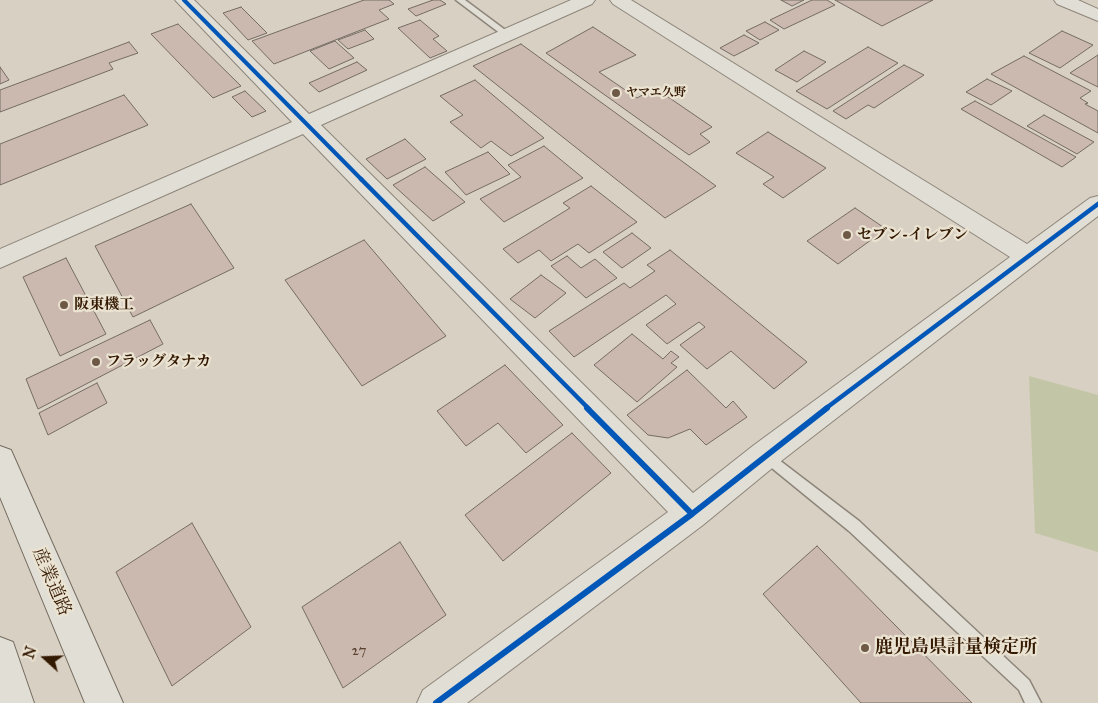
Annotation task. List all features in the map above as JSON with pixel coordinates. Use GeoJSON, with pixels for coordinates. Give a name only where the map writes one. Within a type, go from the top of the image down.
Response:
{"type":"FeatureCollection","features":[{"type":"Feature","properties":{"kind":"street"},"geometry":{"type":"LineString","coordinates":[[184,0],[692,514]]}},
{"type":"Feature","properties":{"kind":"street"},"geometry":{"type":"LineString","coordinates":[[0,259],[586,0]]}},
{"type":"Feature","properties":{"kind":"street"},"geometry":{"type":"LineString","coordinates":[[619,0],[1027,256]]}},
{"type":"Feature","properties":{"kind":"street"},"geometry":{"type":"LineString","coordinates":[[1063,0],[1098,16]]}},
{"type":"Feature","properties":{"kind":"street"},"geometry":{"type":"LineString","coordinates":[[436,703],[692,514],[764,455],[1098,204]]}},
{"type":"Feature","properties":{"kind":"street","name":"産業道路"},"geometry":{"type":"LineString","coordinates":[[0,460],[104,703]]}},
{"type":"Feature","properties":{"kind":"street"},"geometry":{"type":"LineString","coordinates":[[0,656],[15,703]]}},
{"type":"Feature","properties":{"kind":"lane"},"geometry":{"type":"LineString","coordinates":[[460,0],[508,36]]}},
{"type":"Feature","properties":{"kind":"lane"},"geometry":{"type":"LineString","coordinates":[[764,455],[854,526],[1024,685],[1033,703]]}},
{"type":"Feature","properties":{"kind":"green space"},"geometry":{"type":"Polygon","coordinates":[[[1029,376],[1098,395],[1098,552],[1035,533],[1029,376]]]}},
{"type":"Feature","properties":{"kind":"building"},"geometry":{"type":"Polygon","coordinates":[[[364,0],[389,0],[394,4],[379,10],[389,19],[274,64],[252,41],[364,0]]]}},
{"type":"Feature","properties":{"kind":"building"},"geometry":{"type":"Polygon","coordinates":[[[433,0],[440,0],[446,4],[416,16],[408,9],[433,0]]]}},
{"type":"Feature","properties":{"kind":"building"},"geometry":{"type":"Polygon","coordinates":[[[781,0],[804,0],[792,6],[781,0]]]}},
{"type":"Feature","properties":{"kind":"building"},"geometry":{"type":"Polygon","coordinates":[[[812,0],[827,0],[835,5],[784,29],[770,20],[812,0]]]}},
{"type":"Feature","properties":{"kind":"building"},"geometry":{"type":"Polygon","coordinates":[[[835,0],[933,0],[882,26],[835,0]]]}},
{"type":"Feature","properties":{"kind":"building"},"geometry":{"type":"Polygon","coordinates":[[[241,7],[267,33],[248,40],[223,13],[241,7]]]}},
{"type":"Feature","properties":{"kind":"building"},"geometry":{"type":"Polygon","coordinates":[[[420,20],[439,36],[433,39],[447,51],[430,58],[398,28],[420,20]]]}},
{"type":"Feature","properties":{"kind":"building"},"geometry":{"type":"Polygon","coordinates":[[[765,22],[779,30],[760,40],[746,31],[765,22]]]}},
{"type":"Feature","properties":{"kind":"building"},"geometry":{"type":"Polygon","coordinates":[[[178,24],[241,86],[213,98],[151,34],[178,24]]]}},
{"type":"Feature","properties":{"kind":"building","name":"ヤマエ久野"},"geometry":{"type":"Polygon","coordinates":[[[593,27],[636,55],[599,72],[637,98],[655,88],[712,127],[700,134],[710,142],[689,155],[546,53],[593,27]]]}},
{"type":"Feature","properties":{"kind":"building"},"geometry":{"type":"Polygon","coordinates":[[[365,30],[374,39],[348,49],[338,40],[365,30]]]}},
{"type":"Feature","properties":{"kind":"building"},"geometry":{"type":"Polygon","coordinates":[[[1062,31],[1093,45],[1060,68],[1029,53],[1062,31]]]}},
{"type":"Feature","properties":{"kind":"building"},"geometry":{"type":"Polygon","coordinates":[[[744,35],[759,43],[734,56],[720,48],[744,35]]]}},
{"type":"Feature","properties":{"kind":"building"},"geometry":{"type":"Polygon","coordinates":[[[335,41],[354,58],[329,69],[310,51],[335,41]]]}},
{"type":"Feature","properties":{"kind":"building"},"geometry":{"type":"Polygon","coordinates":[[[129,42],[138,53],[109,63],[113,69],[0,112],[0,90],[129,42]]]}},
{"type":"Feature","properties":{"kind":"building"},"geometry":{"type":"Polygon","coordinates":[[[521,44],[716,186],[665,218],[473,66],[521,44]]]}},
{"type":"Feature","properties":{"kind":"building"},"geometry":{"type":"Polygon","coordinates":[[[868,47],[898,63],[827,109],[796,91],[868,47]]]}},
{"type":"Feature","properties":{"kind":"building"},"geometry":{"type":"Polygon","coordinates":[[[804,51],[826,62],[797,82],[775,70],[804,51]]]}},
{"type":"Feature","properties":{"kind":"building"},"geometry":{"type":"Polygon","coordinates":[[[1098,55],[1098,87],[1070,73],[1098,55]]]}},
{"type":"Feature","properties":{"kind":"building"},"geometry":{"type":"Polygon","coordinates":[[[1024,56],[1091,91],[1080,98],[1088,103],[1085,104],[1098,111],[1098,133],[991,74],[1024,56]]]}},
{"type":"Feature","properties":{"kind":"building"},"geometry":{"type":"Polygon","coordinates":[[[357,62],[367,70],[319,92],[309,83],[357,62]]]}},
{"type":"Feature","properties":{"kind":"building"},"geometry":{"type":"Polygon","coordinates":[[[904,65],[924,75],[874,108],[868,105],[846,119],[833,111],[904,65]]]}},
{"type":"Feature","properties":{"kind":"building"},"geometry":{"type":"Polygon","coordinates":[[[0,67],[9,80],[0,84],[0,67]]]}},
{"type":"Feature","properties":{"kind":"building"},"geometry":{"type":"Polygon","coordinates":[[[987,79],[1012,91],[991,105],[966,92],[987,79]]]}},
{"type":"Feature","properties":{"kind":"building"},"geometry":{"type":"Polygon","coordinates":[[[475,80],[544,138],[511,156],[491,141],[481,148],[450,122],[463,115],[440,96],[475,80]]]}},
{"type":"Feature","properties":{"kind":"building"},"geometry":{"type":"Polygon","coordinates":[[[245,91],[266,111],[252,117],[232,97],[245,91]]]}},
{"type":"Feature","properties":{"kind":"building"},"geometry":{"type":"Polygon","coordinates":[[[124,95],[148,125],[0,185],[0,144],[124,95]]]}},
{"type":"Feature","properties":{"kind":"building"},"geometry":{"type":"Polygon","coordinates":[[[975,101],[1076,157],[1062,167],[961,109],[975,101]]]}},
{"type":"Feature","properties":{"kind":"building"},"geometry":{"type":"Polygon","coordinates":[[[1044,115],[1094,142],[1077,154],[1027,126],[1044,115]]]}},
{"type":"Feature","properties":{"kind":"building"},"geometry":{"type":"Polygon","coordinates":[[[768,132],[826,168],[783,198],[763,184],[774,177],[736,153],[768,132]]]}},
{"type":"Feature","properties":{"kind":"building"},"geometry":{"type":"Polygon","coordinates":[[[405,139],[426,159],[387,179],[366,159],[405,139]]]}},
{"type":"Feature","properties":{"kind":"building"},"geometry":{"type":"Polygon","coordinates":[[[544,146],[583,178],[504,222],[480,199],[521,177],[508,165],[544,146]]]}},
{"type":"Feature","properties":{"kind":"building"},"geometry":{"type":"Polygon","coordinates":[[[488,152],[510,174],[466,195],[445,172],[488,152]]]}},
{"type":"Feature","properties":{"kind":"building"},"geometry":{"type":"Polygon","coordinates":[[[425,167],[465,202],[433,221],[393,185],[425,167]]]}},
{"type":"Feature","properties":{"kind":"building"},"geometry":{"type":"Polygon","coordinates":[[[591,186],[637,222],[589,253],[578,244],[551,261],[539,250],[518,263],[503,249],[570,208],[563,203],[591,186]]]}},
{"type":"Feature","properties":{"kind":"building"},"geometry":{"type":"Polygon","coordinates":[[[191,204],[234,268],[133,317],[95,246],[191,204]]]}},
{"type":"Feature","properties":{"kind":"building","name":"セブン-イレブン"},"geometry":{"type":"Polygon","coordinates":[[[855,208],[886,229],[838,264],[807,241],[855,208]]]}},
{"type":"Feature","properties":{"kind":"building"},"geometry":{"type":"Polygon","coordinates":[[[632,233],[651,248],[622,268],[603,252],[632,233]]]}},
{"type":"Feature","properties":{"kind":"building"},"geometry":{"type":"Polygon","coordinates":[[[364,240],[446,336],[362,386],[285,280],[364,240]]]}},
{"type":"Feature","properties":{"kind":"building"},"geometry":{"type":"Polygon","coordinates":[[[670,250],[807,362],[774,389],[731,351],[707,369],[680,345],[705,327],[699,322],[667,344],[646,325],[676,304],[666,295],[574,357],[549,331],[624,283],[630,288],[655,271],[647,265],[670,250]]]}},
{"type":"Feature","properties":{"kind":"building"},"geometry":{"type":"Polygon","coordinates":[[[567,256],[581,268],[595,259],[617,278],[586,298],[551,266],[567,256]]]}},
{"type":"Feature","properties":{"kind":"building","name":"阪東機工"},"geometry":{"type":"Polygon","coordinates":[[[66,258],[106,334],[60,356],[23,277],[66,258]]]}},
{"type":"Feature","properties":{"kind":"building"},"geometry":{"type":"Polygon","coordinates":[[[541,275],[566,293],[535,318],[510,299],[541,275]]]}},
{"type":"Feature","properties":{"kind":"building","name":"フラッグタナカ"},"geometry":{"type":"Polygon","coordinates":[[[150,320],[163,344],[38,409],[26,379],[150,320]]]}},
{"type":"Feature","properties":{"kind":"building"},"geometry":{"type":"Polygon","coordinates":[[[632,334],[663,359],[671,351],[679,357],[671,363],[677,367],[637,402],[594,365],[632,334]]]}},
{"type":"Feature","properties":{"kind":"building"},"geometry":{"type":"Polygon","coordinates":[[[505,365],[563,425],[526,453],[498,423],[466,446],[437,411],[505,365]]]}},
{"type":"Feature","properties":{"kind":"building"},"geometry":{"type":"Polygon","coordinates":[[[687,370],[726,408],[733,401],[747,417],[706,445],[690,429],[668,438],[648,435],[627,415],[687,370]]]}},
{"type":"Feature","properties":{"kind":"building"},"geometry":{"type":"Polygon","coordinates":[[[97,383],[107,403],[48,435],[39,413],[97,383]]]}},
{"type":"Feature","properties":{"kind":"building"},"geometry":{"type":"Polygon","coordinates":[[[572,433],[611,473],[503,561],[465,515],[572,433]]]}},
{"type":"Feature","properties":{"kind":"building"},"geometry":{"type":"Polygon","coordinates":[[[192,523],[251,627],[172,686],[116,572],[192,523]]]}},
{"type":"Feature","properties":{"kind":"building"},"geometry":{"type":"Polygon","coordinates":[[[400,542],[446,615],[343,688],[302,607],[400,542]]]}},
{"type":"Feature","properties":{"kind":"building","name":"鹿児島県計量検定所"},"geometry":{"type":"Polygon","coordinates":[[[817,546],[972,703],[861,703],[763,594],[817,546]]]}},
{"type":"Feature","properties":{"kind":"cycle path"},"geometry":{"type":"LineString","coordinates":[[184,0],[692,514]]}},
{"type":"Feature","properties":{"kind":"cycle path"},"geometry":{"type":"LineString","coordinates":[[436,703],[692,514],[765,455],[1098,204]]}},
{"type":"Feature","properties":{"kind":"place","name":"ヤマエ久野"},"geometry":{"type":"Point","coordinates":[616,93]}},
{"type":"Feature","properties":{"kind":"place","name":"セブン-イレブン"},"geometry":{"type":"Point","coordinates":[847,235]}},
{"type":"Feature","properties":{"kind":"place","name":"阪東機工"},"geometry":{"type":"Point","coordinates":[64,305]}},
{"type":"Feature","properties":{"kind":"place","name":"フラッグタナカ"},"geometry":{"type":"Point","coordinates":[96,362]}},
{"type":"Feature","properties":{"kind":"place","name":"鹿児島県計量検定所"},"geometry":{"type":"Point","coordinates":[865,648]}}]}
